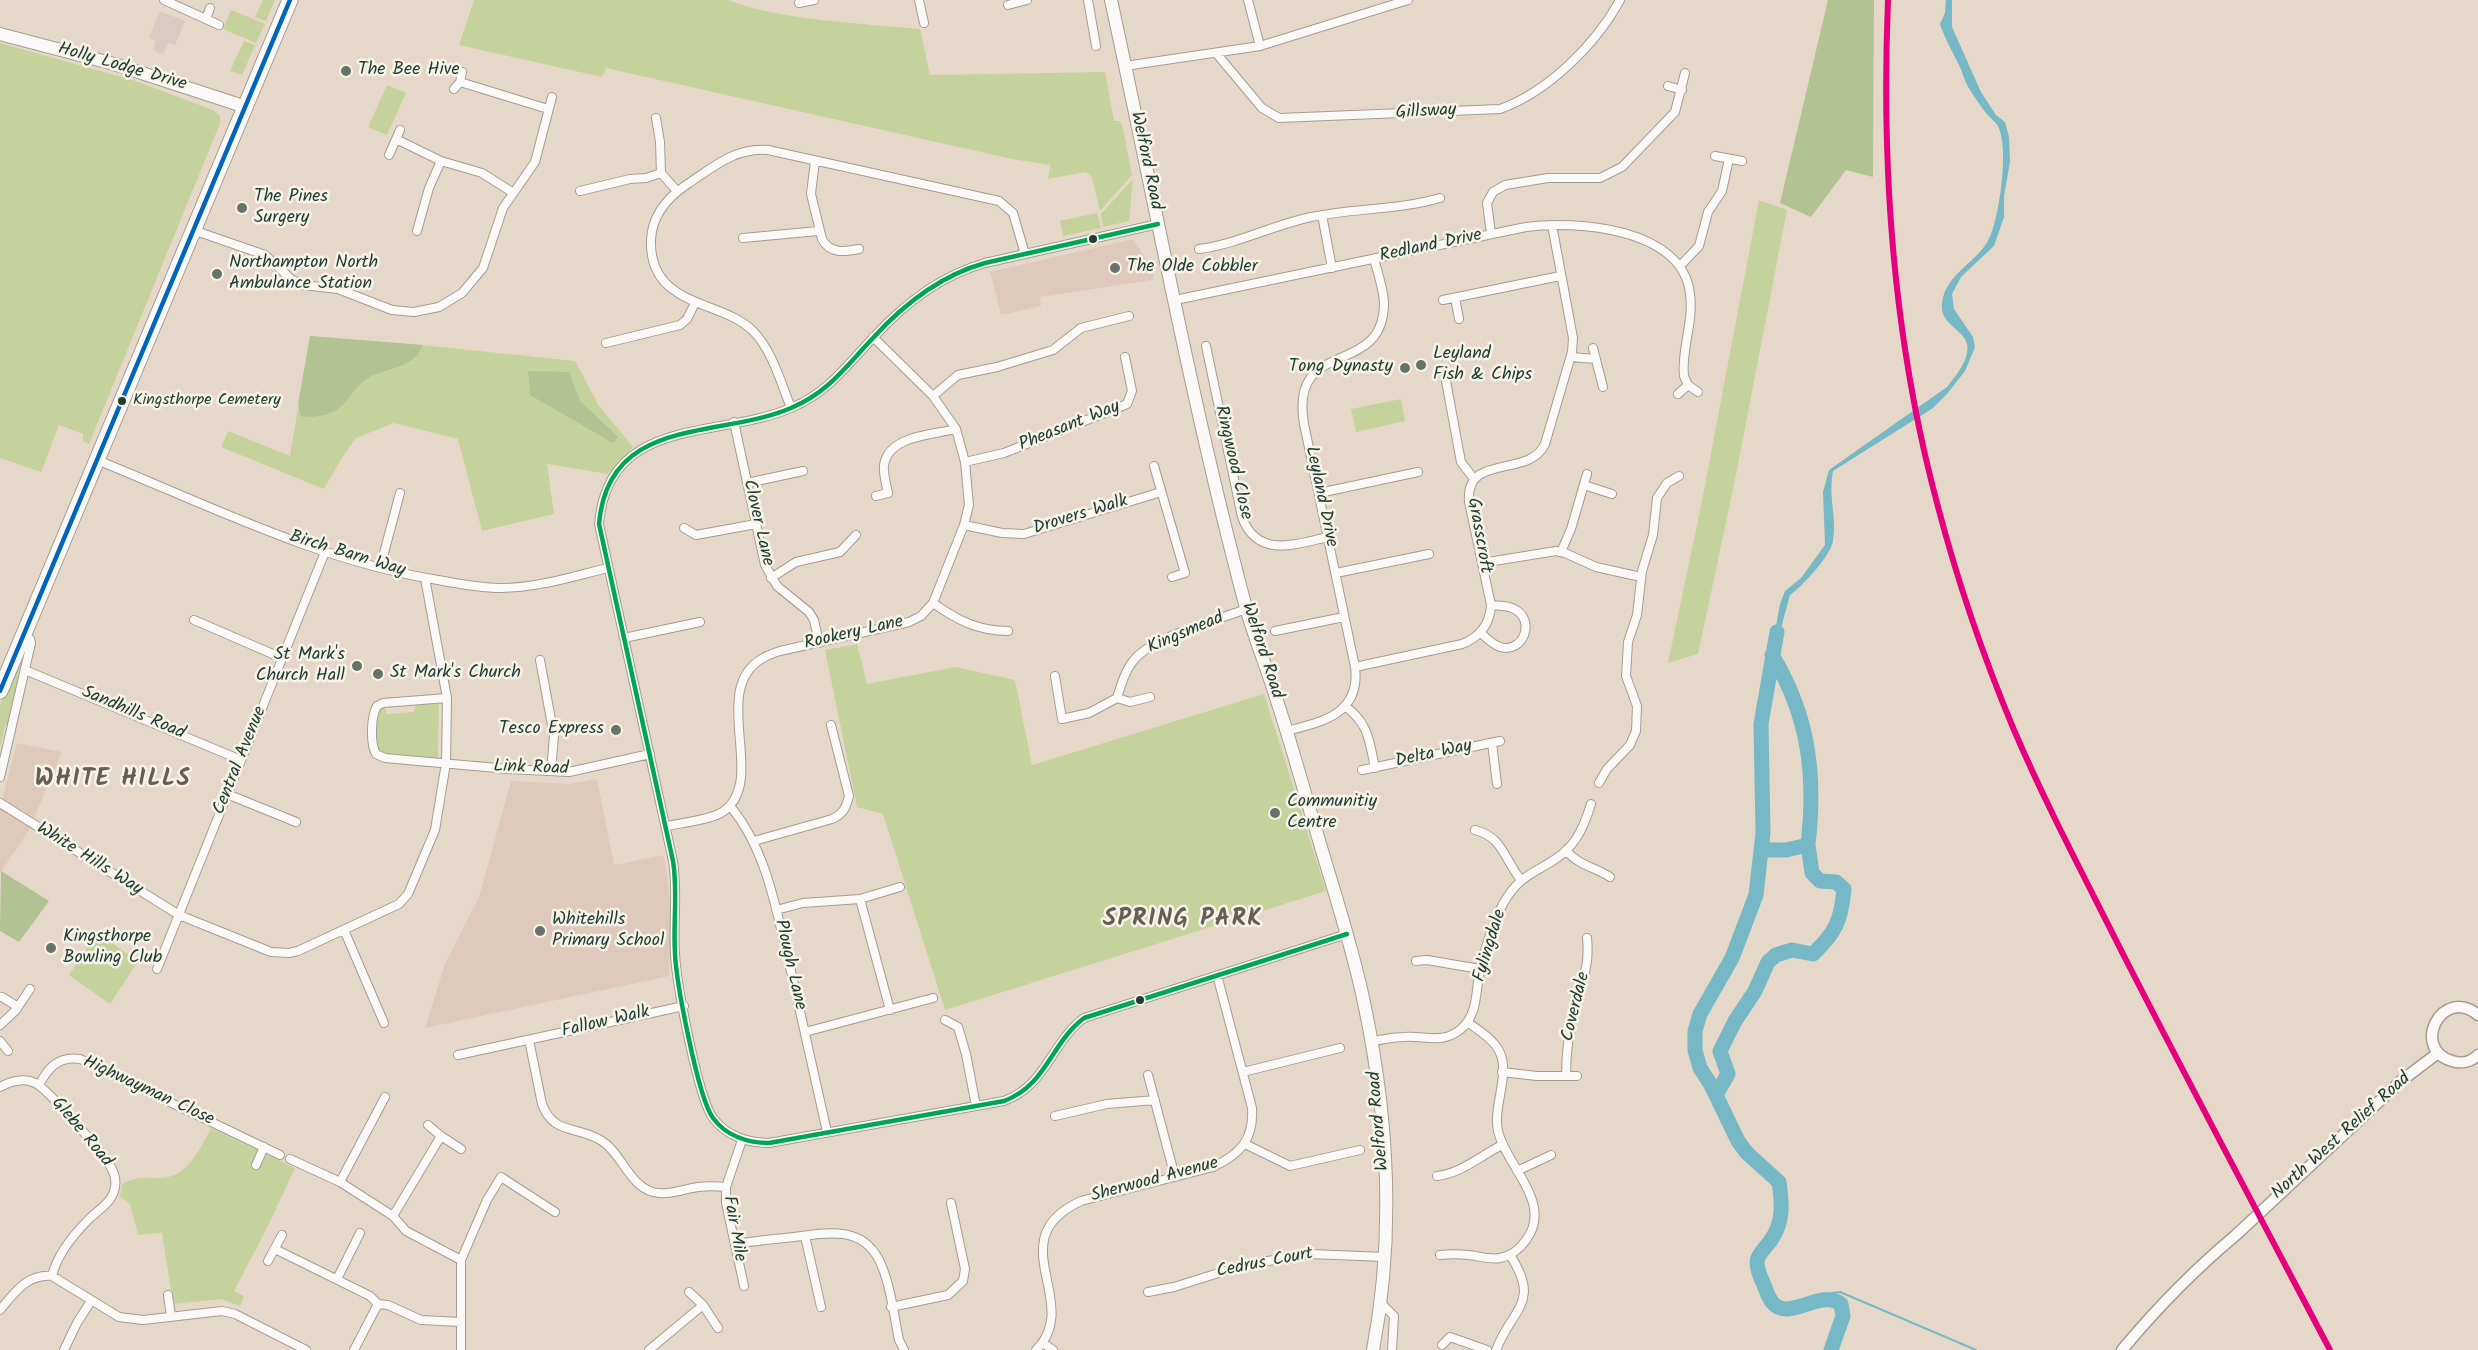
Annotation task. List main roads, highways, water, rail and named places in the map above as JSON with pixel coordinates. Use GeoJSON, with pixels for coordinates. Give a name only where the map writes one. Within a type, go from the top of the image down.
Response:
{"type":"FeatureCollection","features":[{"type":"Feature","properties":{"kind":"highway"},"geometry":{"type":"LineString","coordinates":[[0,691],[243,106],[290,0]]}},
{"type":"Feature","properties":{"kind":"main road","name":"Welford Road"},"geometry":{"type":"LineString","coordinates":[[1111,0],[1206,449],[1246,609],[1287,731],[1363,994],[1372,1041],[1384,1142],[1385,1257],[1381,1304],[1373,1350]]}},
{"type":"Feature","properties":{"kind":"main road","name":"Holly Lodge Drive"},"geometry":{"type":"LineString","coordinates":[[0,34],[114,64],[243,106]]}},
{"type":"Feature","properties":{"kind":"water"},"geometry":{"type":"Polygon","coordinates":[[[1946,0],[1952,0],[1952,27],[1981,92],[1996,115],[2005,122],[2009,137],[2010,162],[2004,196],[2004,217],[1994,246],[1961,277],[1952,294],[1954,309],[1973,337],[1975,347],[1965,371],[1933,408],[1833,471],[1831,489],[1833,541],[1815,570],[1790,595],[1778,639],[1777,657],[1772,648],[1780,604],[1785,591],[1801,578],[1825,545],[1823,492],[1829,470],[1947,387],[1961,368],[1967,353],[1967,343],[1943,314],[1942,303],[1950,283],[1980,252],[1991,234],[2000,195],[2003,148],[1998,126],[1968,87],[1940,24],[1945,13],[1946,0]]]}},
{"type":"Feature","properties":{"kind":"waterway"},"geometry":{"type":"LineString","coordinates":[[1777,632],[1761,724],[1763,833],[1756,895],[1732,958],[1700,1014],[1695,1031],[1695,1050],[1700,1068],[1711,1085],[1738,1141],[1747,1153],[1779,1182],[1780,1219],[1775,1233],[1757,1261],[1768,1296],[1779,1307],[1787,1309],[1824,1300],[1833,1300],[1841,1304],[1843,1316],[1831,1350]]}},
{"type":"Feature","properties":{"kind":"waterway"},"geometry":{"type":"LineString","coordinates":[[1761,850],[1786,850],[1808,845],[1810,819],[1810,770],[1802,723],[1772,655]]}},
{"type":"Feature","properties":{"kind":"waterway"},"geometry":{"type":"LineString","coordinates":[[1716,1095],[1728,1074],[1720,1051],[1735,1021],[1755,991],[1768,962],[1776,955],[1792,950],[1813,954],[1827,939],[1839,918],[1844,889],[1836,882],[1820,881],[1812,873],[1808,845]]}},
{"type":"Feature","properties":{"kind":"waterway"},"geometry":{"type":"LineString","coordinates":[[1825,1299],[1832,1293],[1840,1292],[1976,1350]]}},
{"type":"Feature","properties":{"kind":"place","name":"The Bee Hive"},"geometry":{"type":"Point","coordinates":[346,71]}},
{"type":"Feature","properties":{"kind":"place","name":"The Pines Surgery"},"geometry":{"type":"Point","coordinates":[242,208]}},
{"type":"Feature","properties":{"kind":"place","name":"The Olde Cobbler"},"geometry":{"type":"Point","coordinates":[1115,268]}},
{"type":"Feature","properties":{"kind":"place","name":"Northampton North Ambulance Station"},"geometry":{"type":"Point","coordinates":[217,274]}},
{"type":"Feature","properties":{"kind":"place","name":"Leyland Fish & Chips"},"geometry":{"type":"Point","coordinates":[1421,365]}},
{"type":"Feature","properties":{"kind":"place","name":"Tong Dynasty"},"geometry":{"type":"Point","coordinates":[1405,368]}},
{"type":"Feature","properties":{"kind":"place","name":"Kingsthorpe Cemetery"},"geometry":{"type":"Point","coordinates":[122,401]}},
{"type":"Feature","properties":{"kind":"place","name":"St Mark's Church Hall"},"geometry":{"type":"Point","coordinates":[357,666]}},
{"type":"Feature","properties":{"kind":"place","name":"St Mark's Church"},"geometry":{"type":"Point","coordinates":[378,674]}},
{"type":"Feature","properties":{"kind":"place","name":"Tesco Express"},"geometry":{"type":"Point","coordinates":[616,730]}},
{"type":"Feature","properties":{"kind":"place","name":"Communitiy Centre"},"geometry":{"type":"Point","coordinates":[1275,813]}},
{"type":"Feature","properties":{"kind":"place","name":"Whitehills Primary School"},"geometry":{"type":"Point","coordinates":[540,931]}},
{"type":"Feature","properties":{"kind":"place","name":"Kingsthorpe Bowling Club"},"geometry":{"type":"Point","coordinates":[51,948]}},
{"type":"Feature","properties":{"kind":"district","name":"WHITE HILLS"},"geometry":{"type":"Point","coordinates":[113,781]}},
{"type":"Feature","properties":{"kind":"district","name":"SPRING PARK"},"geometry":{"type":"Point","coordinates":[1183,921]}}]}
